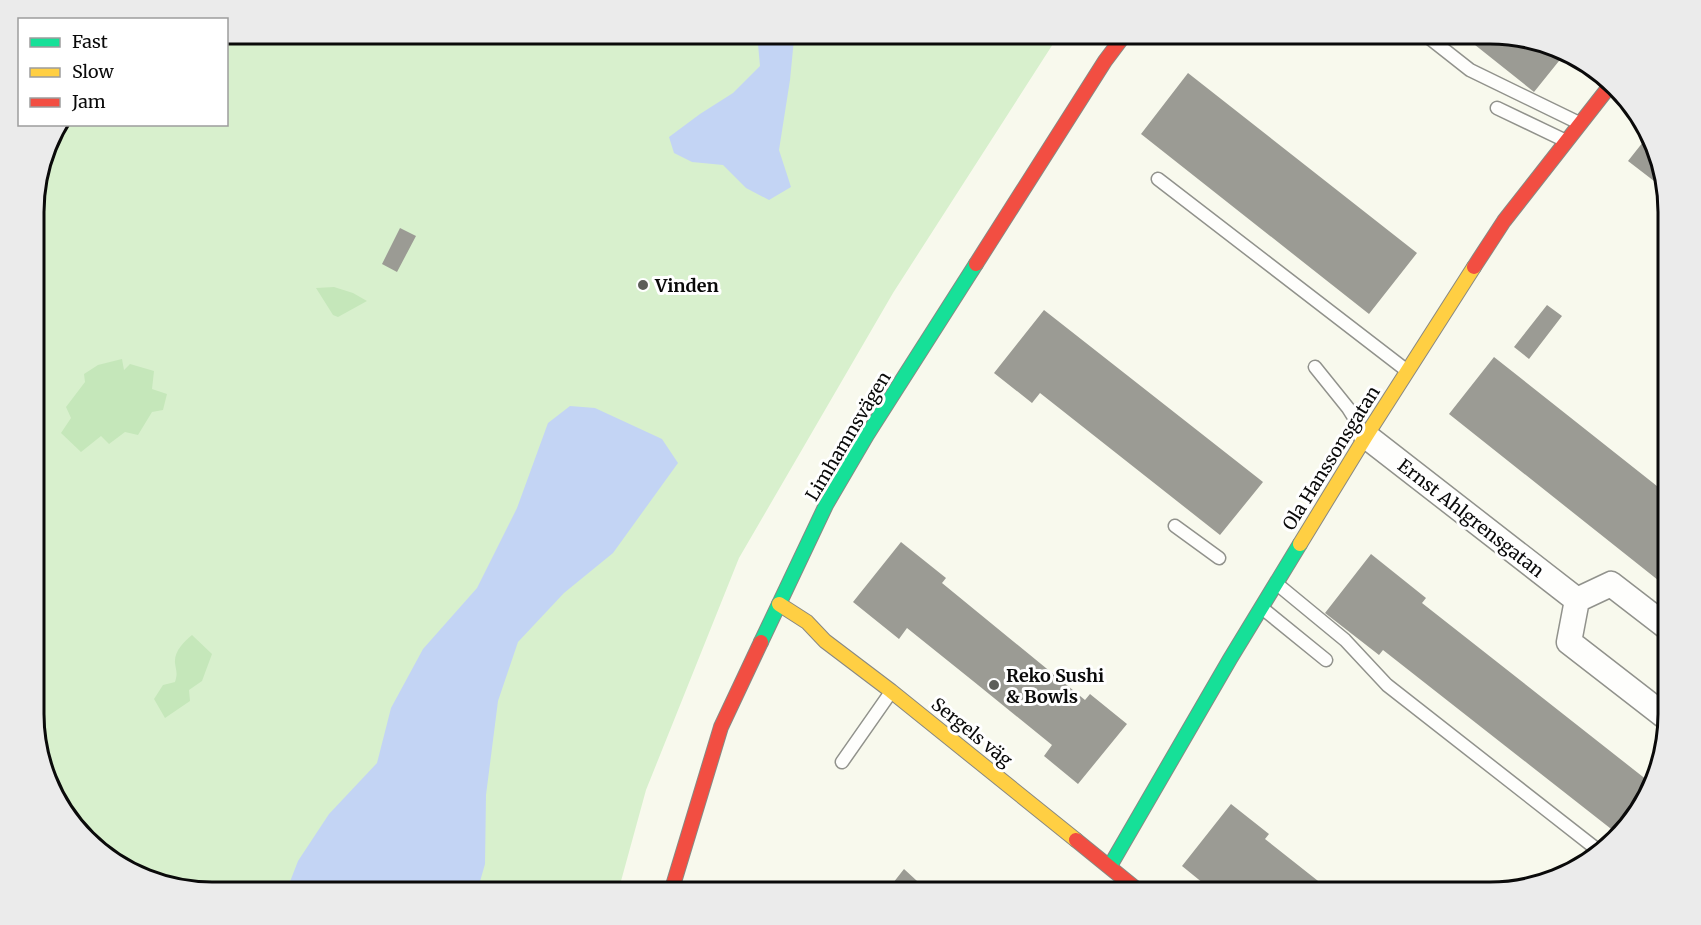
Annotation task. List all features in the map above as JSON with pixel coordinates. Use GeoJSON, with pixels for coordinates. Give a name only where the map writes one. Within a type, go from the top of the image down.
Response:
{"type":"FeatureCollection","features":[{"type":"Feature","properties":{"kind":"street","name":"Limhamnsvägen"},"geometry":{"type":"LineString","coordinates":[[674,882],[721,727],[826,505],[867,435],[1118,44]]}},
{"type":"Feature","properties":{"kind":"street","name":"Ola Hanssonsgatan"},"geometry":{"type":"LineString","coordinates":[[1110,866],[1261,607],[1407,371],[1504,222],[1606,91]]}},
{"type":"Feature","properties":{"kind":"street","name":"Ernst Ahlgrensgatan"},"geometry":{"type":"LineString","coordinates":[[1366,436],[1577,600]]}},
{"type":"Feature","properties":{"kind":"street"},"geometry":{"type":"LineString","coordinates":[[1658,620],[1611,584],[1577,600],[1569,642],[1658,711]]}},
{"type":"Feature","properties":{"kind":"street","name":"Sergels väg"},"geometry":{"type":"LineString","coordinates":[[779,604],[807,622],[825,641],[891,691],[1128,881]]}},
{"type":"Feature","properties":{"kind":"lane"},"geometry":{"type":"LineString","coordinates":[[1437,44],[1470,70],[1580,124]]}},
{"type":"Feature","properties":{"kind":"lane"},"geometry":{"type":"LineString","coordinates":[[1497,108],[1567,141]]}},
{"type":"Feature","properties":{"kind":"lane"},"geometry":{"type":"LineString","coordinates":[[1158,179],[1407,371]]}},
{"type":"Feature","properties":{"kind":"lane"},"geometry":{"type":"LineString","coordinates":[[1316,367],[1348,408],[1366,436]]}},
{"type":"Feature","properties":{"kind":"lane"},"geometry":{"type":"LineString","coordinates":[[1175,526],[1219,558]]}},
{"type":"Feature","properties":{"kind":"lane"},"geometry":{"type":"LineString","coordinates":[[1276,583],[1345,640],[1387,685],[1592,846]]}},
{"type":"Feature","properties":{"kind":"lane"},"geometry":{"type":"LineString","coordinates":[[1261,607],[1326,660]]}},
{"type":"Feature","properties":{"kind":"lane"},"geometry":{"type":"LineString","coordinates":[[842,762],[891,691]]}},
{"type":"Feature","properties":{"kind":"green space"},"geometry":{"type":"Polygon","coordinates":[[[228,44],[1053,44],[893,293],[739,558],[646,790],[621,882],[211,882],[189,880],[157,873],[137,864],[101,840],[85,824],[66,798],[56,778],[45,736],[44,714],[44,200],[49,168],[67,126],[228,126],[228,44]]]}},
{"type":"Feature","properties":{"kind":"green space"},"geometry":{"type":"Polygon","coordinates":[[[334,287],[353,293],[367,301],[338,317],[333,315],[316,288],[334,287]]]}},
{"type":"Feature","properties":{"kind":"green space"},"geometry":{"type":"Polygon","coordinates":[[[122,359],[124,370],[130,364],[154,371],[152,389],[167,394],[163,410],[152,412],[138,435],[125,432],[109,444],[101,436],[81,452],[61,433],[71,418],[66,407],[85,382],[84,374],[98,365],[122,359]]]}},
{"type":"Feature","properties":{"kind":"green space"},"geometry":{"type":"Polygon","coordinates":[[[192,635],[212,654],[202,681],[189,690],[190,701],[165,718],[154,699],[163,685],[175,682],[176,655],[192,635]]]}},
{"type":"Feature","properties":{"kind":"water"},"geometry":{"type":"Polygon","coordinates":[[[758,44],[794,44],[779,150],[791,187],[769,200],[746,188],[723,165],[692,162],[674,153],[669,137],[733,93],[760,66],[758,44]]]}},
{"type":"Feature","properties":{"kind":"water"},"geometry":{"type":"Polygon","coordinates":[[[570,406],[595,408],[662,439],[678,463],[613,553],[564,593],[518,642],[498,701],[486,795],[485,864],[480,882],[290,882],[298,861],[329,814],[377,763],[391,708],[423,649],[477,588],[517,508],[548,423],[570,406]]]}},
{"type":"Feature","properties":{"kind":"building"},"geometry":{"type":"Polygon","coordinates":[[[1474,44],[1512,45],[1533,49],[1560,59],[1534,92],[1474,44]]]}},
{"type":"Feature","properties":{"kind":"building"},"geometry":{"type":"Polygon","coordinates":[[[1188,73],[1417,253],[1369,314],[1141,134],[1188,73]]]}},
{"type":"Feature","properties":{"kind":"building"},"geometry":{"type":"Polygon","coordinates":[[[1643,142],[1655,181],[1628,161],[1643,142]]]}},
{"type":"Feature","properties":{"kind":"building"},"geometry":{"type":"Polygon","coordinates":[[[400,228],[416,236],[397,272],[382,264],[400,228]]]}},
{"type":"Feature","properties":{"kind":"building"},"geometry":{"type":"Polygon","coordinates":[[[1547,305],[1562,316],[1529,359],[1514,347],[1547,305]]]}},
{"type":"Feature","properties":{"kind":"building"},"geometry":{"type":"Polygon","coordinates":[[[1044,310],[1263,482],[1220,535],[1040,393],[1032,403],[994,373],[1044,310]]]}},
{"type":"Feature","properties":{"kind":"building"},"geometry":{"type":"Polygon","coordinates":[[[1494,357],[1658,487],[1658,580],[1449,414],[1494,357]]]}},
{"type":"Feature","properties":{"kind":"building"},"geometry":{"type":"Polygon","coordinates":[[[901,542],[946,578],[942,583],[1085,700],[1090,694],[1127,724],[1078,784],[1044,756],[1052,745],[978,685],[907,628],[899,639],[853,602],[901,542]]]}},
{"type":"Feature","properties":{"kind":"building"},"geometry":{"type":"Polygon","coordinates":[[[1371,554],[1426,598],[1422,603],[1645,778],[1629,807],[1611,829],[1383,650],[1379,655],[1325,613],[1371,554]]]}},
{"type":"Feature","properties":{"kind":"building"},"geometry":{"type":"Polygon","coordinates":[[[1231,804],[1269,834],[1265,839],[1318,881],[1201,881],[1182,866],[1231,804]]]}},
{"type":"Feature","properties":{"kind":"building"},"geometry":{"type":"Polygon","coordinates":[[[904,869],[918,881],[894,881],[904,869]]]}},
{"type":"Feature","properties":{"kind":"traffic: fast"},"geometry":{"type":"LineString","coordinates":[[761,642],[826,505],[867,435],[976,264]]}},
{"type":"Feature","properties":{"kind":"traffic: fast"},"geometry":{"type":"LineString","coordinates":[[1110,866],[1230,659],[1300,544]]}},
{"type":"Feature","properties":{"kind":"traffic: slow"},"geometry":{"type":"LineString","coordinates":[[1300,544],[1474,267]]}},
{"type":"Feature","properties":{"kind":"traffic: slow"},"geometry":{"type":"LineString","coordinates":[[779,604],[807,622],[825,641],[891,691],[1076,840]]}},
{"type":"Feature","properties":{"kind":"traffic: jam"},"geometry":{"type":"LineString","coordinates":[[976,264],[1118,44]]}},
{"type":"Feature","properties":{"kind":"traffic: jam"},"geometry":{"type":"LineString","coordinates":[[1474,267],[1504,221],[1606,91]]}},
{"type":"Feature","properties":{"kind":"traffic: jam"},"geometry":{"type":"LineString","coordinates":[[674,882],[721,727],[761,642]]}},
{"type":"Feature","properties":{"kind":"traffic: jam"},"geometry":{"type":"LineString","coordinates":[[1076,840],[1127,881]]}},
{"type":"Feature","properties":{"kind":"place","name":"Vinden"},"geometry":{"type":"Point","coordinates":[643,285]}},
{"type":"Feature","properties":{"kind":"place","name":"Reko Sushi & Bowls"},"geometry":{"type":"Point","coordinates":[994,685]}}]}
